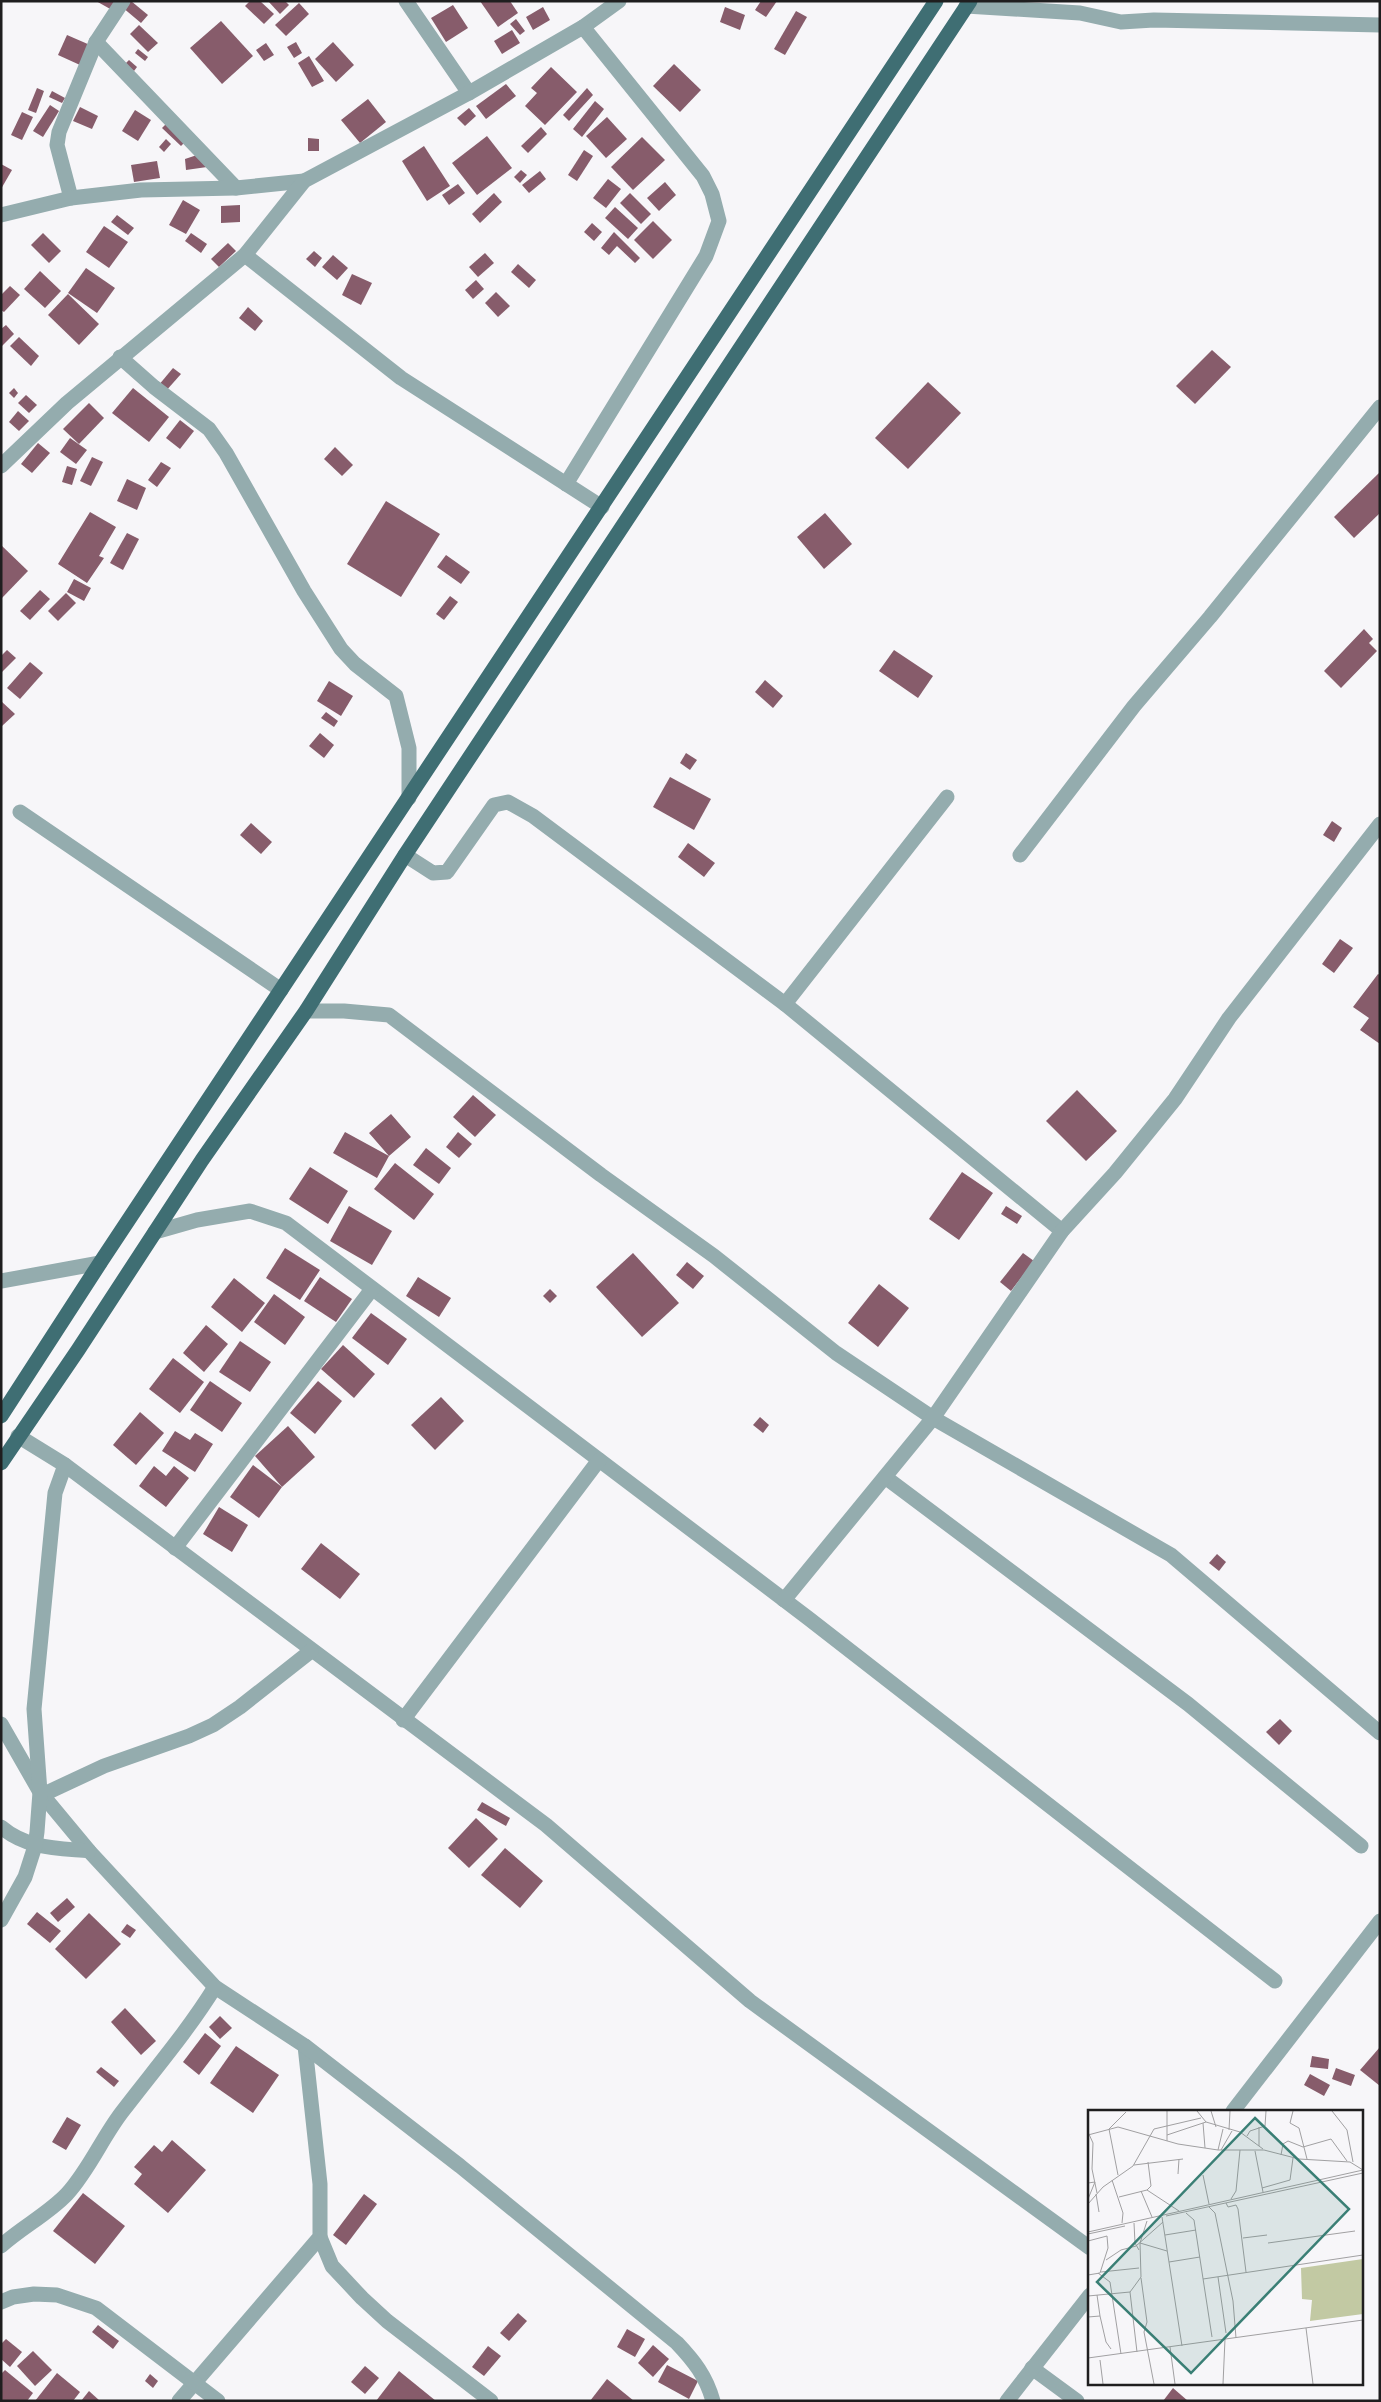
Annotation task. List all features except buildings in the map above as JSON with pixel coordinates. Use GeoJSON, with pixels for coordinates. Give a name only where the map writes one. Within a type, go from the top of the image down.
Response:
{"type":"FeatureCollection","features":[{"type":"Feature","properties":{"kind":"main road"},"geometry":{"type":"LineString","coordinates":[[1,1416],[100,1263],[936,1]]}},
{"type":"Feature","properties":{"kind":"main road"},"geometry":{"type":"LineString","coordinates":[[1,1463],[78,1350],[202,1160],[306,1011],[405,855],[968,4]]}},
{"type":"Feature","properties":{"kind":"street"},"geometry":{"type":"LineString","coordinates":[[71,198],[57,145],[59,132],[96,42],[123,1]]}},
{"type":"Feature","properties":{"kind":"street"},"geometry":{"type":"LineString","coordinates":[[406,1],[469,93]]}},
{"type":"Feature","properties":{"kind":"street"},"geometry":{"type":"LineString","coordinates":[[1,215],[71,198],[141,190],[236,188],[304,180],[469,93],[583,27],[619,1]]}},
{"type":"Feature","properties":{"kind":"street"},"geometry":{"type":"LineString","coordinates":[[968,4],[1080,13],[1121,22],[1154,20],[1380,25]]}},
{"type":"Feature","properties":{"kind":"street"},"geometry":{"type":"LineString","coordinates":[[566,484],[706,256],[718,221],[712,194],[703,176],[583,27]]}},
{"type":"Feature","properties":{"kind":"street"},"geometry":{"type":"LineString","coordinates":[[96,42],[236,188]]}},
{"type":"Feature","properties":{"kind":"street"},"geometry":{"type":"LineString","coordinates":[[1,466],[67,403],[120,357],[245,255],[304,180]]}},
{"type":"Feature","properties":{"kind":"street"},"geometry":{"type":"LineString","coordinates":[[245,255],[401,378],[602,507]]}},
{"type":"Feature","properties":{"kind":"street"},"geometry":{"type":"LineString","coordinates":[[120,357],[154,387],[209,430],[226,453],[304,591],[341,649],[355,664],[396,696],[409,748],[409,798]]}},
{"type":"Feature","properties":{"kind":"street"},"geometry":{"type":"LineString","coordinates":[[1020,855],[1134,706],[1210,617],[1380,407]]}},
{"type":"Feature","properties":{"kind":"street"},"geometry":{"type":"LineString","coordinates":[[785,1004],[947,797]]}},
{"type":"Feature","properties":{"kind":"street"},"geometry":{"type":"LineString","coordinates":[[405,855],[433,873],[447,872],[494,805],[508,802],[533,816],[785,1004],[1062,1231]]}},
{"type":"Feature","properties":{"kind":"street"},"geometry":{"type":"LineString","coordinates":[[20,812],[282,990]]}},
{"type":"Feature","properties":{"kind":"street"},"geometry":{"type":"LineString","coordinates":[[784,1600],[933,1418],[1062,1231],[1115,1173],[1175,1099],[1229,1018],[1380,824]]}},
{"type":"Feature","properties":{"kind":"street"},"geometry":{"type":"LineString","coordinates":[[306,1011],[344,1011],[389,1015],[601,1175],[714,1256],[836,1353],[933,1418],[1171,1555],[1380,1733]]}},
{"type":"Feature","properties":{"kind":"street"},"geometry":{"type":"LineString","coordinates":[[155,1232],[197,1220],[250,1211],[286,1222],[784,1600],[1275,1981]]}},
{"type":"Feature","properties":{"kind":"street"},"geometry":{"type":"LineString","coordinates":[[1,1281],[100,1263]]}},
{"type":"Feature","properties":{"kind":"street"},"geometry":{"type":"LineString","coordinates":[[175,1548],[372,1289]]}},
{"type":"Feature","properties":{"kind":"street"},"geometry":{"type":"LineString","coordinates":[[18,1436],[65,1465],[311,1652],[546,1825],[750,2001],[1088,2247]]}},
{"type":"Feature","properties":{"kind":"street"},"geometry":{"type":"LineString","coordinates":[[403,1720],[598,1460]]}},
{"type":"Feature","properties":{"kind":"street"},"geometry":{"type":"LineString","coordinates":[[1,1920],[25,1876],[35,1846],[41,1793],[34,1709],[55,1493],[65,1465]]}},
{"type":"Feature","properties":{"kind":"street"},"geometry":{"type":"LineString","coordinates":[[885,1477],[1188,1704],[1361,1846]]}},
{"type":"Feature","properties":{"kind":"street"},"geometry":{"type":"LineString","coordinates":[[41,1793],[104,1766],[189,1736],[213,1725],[240,1707],[311,1652]]}},
{"type":"Feature","properties":{"kind":"street"},"geometry":{"type":"LineString","coordinates":[[1,1724],[41,1793],[89,1851],[214,1987],[305,2046],[380,2106],[460,2166],[676,2343],[698,2365],[707,2382],[713,2401]]}},
{"type":"Feature","properties":{"kind":"street"},"geometry":{"type":"LineString","coordinates":[[1,1827],[20,1840],[35,1846],[89,1851]]}},
{"type":"Feature","properties":{"kind":"street"},"geometry":{"type":"LineString","coordinates":[[1233,2110],[1380,1921]]}},
{"type":"Feature","properties":{"kind":"street"},"geometry":{"type":"LineString","coordinates":[[1,2246],[67,2194],[121,2113],[193,2023],[214,1987]]}},
{"type":"Feature","properties":{"kind":"street"},"geometry":{"type":"LineString","coordinates":[[305,2046],[320,2184],[320,2237],[332,2266]]}},
{"type":"Feature","properties":{"kind":"street"},"geometry":{"type":"LineString","coordinates":[[179,2401],[320,2237]]}},
{"type":"Feature","properties":{"kind":"street"},"geometry":{"type":"LineString","coordinates":[[306,2253],[332,2266],[387,2321],[492,2401]]}},
{"type":"Feature","properties":{"kind":"street"},"geometry":{"type":"LineString","coordinates":[[1,2302],[13,2297],[34,2294],[57,2295],[96,2308],[218,2401]]}},
{"type":"Feature","properties":{"kind":"street"},"geometry":{"type":"LineString","coordinates":[[1007,2401],[1088,2298]]}},
{"type":"Feature","properties":{"kind":"street"},"geometry":{"type":"LineString","coordinates":[[1032,2368],[1077,2401]]}}]}
